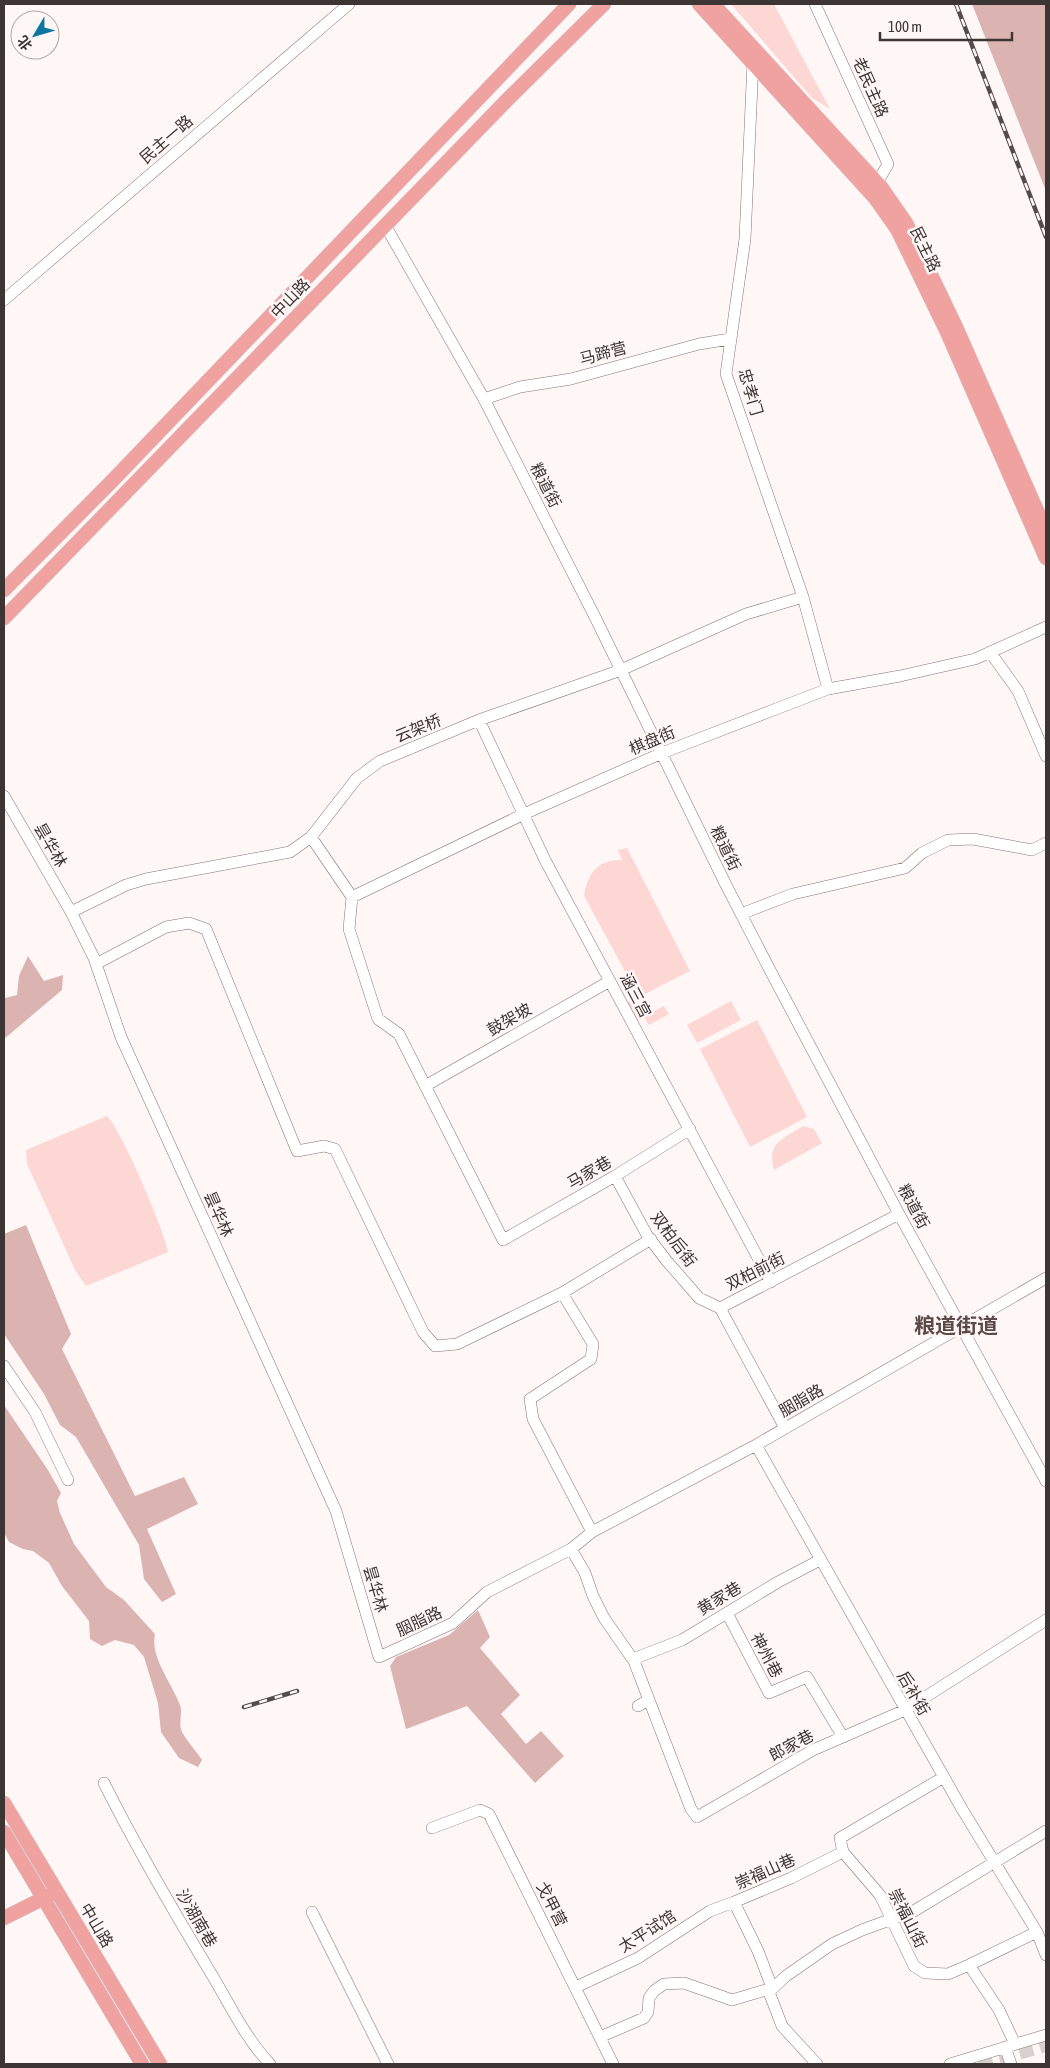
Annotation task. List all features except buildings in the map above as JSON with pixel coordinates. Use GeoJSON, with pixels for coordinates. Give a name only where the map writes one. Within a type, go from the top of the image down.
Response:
{"type":"FeatureCollection","features":[{"type":"Feature","properties":{"kind":"main road","name":"中山路"},"geometry":{"type":"LineString","coordinates":[[4,590],[172,418],[569,4]]}},
{"type":"Feature","properties":{"kind":"main road","name":"中山路"},"geometry":{"type":"LineString","coordinates":[[4,618],[385,225],[604,4]]}},
{"type":"Feature","properties":{"kind":"main road","name":"民主路"},"geometry":{"type":"LineString","coordinates":[[699,4],[875,198],[897,228],[947,332],[1046,558]]}},
{"type":"Feature","properties":{"kind":"main road","name":"民主路"},"geometry":{"type":"LineString","coordinates":[[713,4],[877,183],[906,223],[948,309],[1046,531]]}},
{"type":"Feature","properties":{"kind":"main road"},"geometry":{"type":"LineString","coordinates":[[172,418],[186,431]]}},
{"type":"Feature","properties":{"kind":"main road","name":"中山路"},"geometry":{"type":"LineString","coordinates":[[4,1803],[160,2064]]}},
{"type":"Feature","properties":{"kind":"main road","name":"中山路"},"geometry":{"type":"LineString","coordinates":[[4,1832],[142,2064]]}},
{"type":"Feature","properties":{"kind":"main road"},"geometry":{"type":"LineString","coordinates":[[4,1918],[54,1887]]}},
{"type":"Feature","properties":{"kind":"main road"},"geometry":{"type":"LineString","coordinates":[[4,1908],[41,1895]]}},
{"type":"Feature","properties":{"kind":"street","name":"民主一路"},"geometry":{"type":"LineString","coordinates":[[4,300],[349,4]]}},
{"type":"Feature","properties":{"kind":"street","name":"老民主路"},"geometry":{"type":"LineString","coordinates":[[815,4],[888,164],[877,183]]}},
{"type":"Feature","properties":{"kind":"street","name":"忠孝门"},"geometry":{"type":"LineString","coordinates":[[753,62],[745,239],[726,374],[802,596],[828,689]]}},
{"type":"Feature","properties":{"kind":"street","name":"粮道街"},"geometry":{"type":"LineString","coordinates":[[385,225],[484,399],[621,670],[741,914],[899,1214],[1046,1481]]}},
{"type":"Feature","properties":{"kind":"street","name":"马蹄营"},"geometry":{"type":"LineString","coordinates":[[484,399],[520,387],[571,379],[698,344],[730,339]]}},
{"type":"Feature","properties":{"kind":"street","name":"云架桥"},"geometry":{"type":"LineString","coordinates":[[71,912],[126,885],[163,875],[290,852],[311,837],[357,778],[380,760],[479,720],[621,670],[746,614],[802,596]]}},
{"type":"Feature","properties":{"kind":"street","name":"棋盘街"},"geometry":{"type":"LineString","coordinates":[[352,897],[396,874],[524,814],[662,753],[828,689],[910,674],[975,659],[1046,627]]}},
{"type":"Feature","properties":{"kind":"street"},"geometry":{"type":"LineString","coordinates":[[990,652],[1018,691],[1046,756]]}},
{"type":"Feature","properties":{"kind":"street","name":"涵三宫"},"geometry":{"type":"LineString","coordinates":[[479,720],[545,860],[771,1282]]}},
{"type":"Feature","properties":{"kind":"street","name":"昙华林"},"geometry":{"type":"LineString","coordinates":[[4,796],[71,912],[96,964],[121,1037],[336,1510],[379,1657]]}},
{"type":"Feature","properties":{"kind":"street"},"geometry":{"type":"LineString","coordinates":[[311,837],[352,897],[349,929],[378,1019],[399,1034],[424,1086]]}},
{"type":"Feature","properties":{"kind":"street"},"geometry":{"type":"LineString","coordinates":[[741,914],[793,894],[905,868],[922,853],[948,840],[973,839],[1032,850],[1046,843]]}},
{"type":"Feature","properties":{"kind":"street"},"geometry":{"type":"LineString","coordinates":[[96,964],[166,927],[189,923],[206,928],[297,1151],[324,1146],[335,1149],[423,1332],[435,1346],[456,1344],[562,1293],[651,1239]]}},
{"type":"Feature","properties":{"kind":"street","name":"鼓架坡"},"geometry":{"type":"LineString","coordinates":[[424,1086],[610,981]]}},
{"type":"Feature","properties":{"kind":"street","name":"马家巷"},"geometry":{"type":"LineString","coordinates":[[424,1086],[503,1240],[616,1176],[690,1130]]}},
{"type":"Feature","properties":{"kind":"street","name":"双柏后街"},"geometry":{"type":"LineString","coordinates":[[616,1176],[647,1235],[699,1298],[720,1308]]}},
{"type":"Feature","properties":{"kind":"street","name":"双柏前街"},"geometry":{"type":"LineString","coordinates":[[785,1428],[720,1308],[899,1214]]}},
{"type":"Feature","properties":{"kind":"street","name":"胭脂路"},"geometry":{"type":"LineString","coordinates":[[379,1657],[453,1623],[486,1592],[571,1548],[592,1532],[756,1445],[1046,1278]]}},
{"type":"Feature","properties":{"kind":"street"},"geometry":{"type":"LineString","coordinates":[[562,1293],[593,1344],[591,1359],[530,1399],[533,1419],[592,1532]]}},
{"type":"Feature","properties":{"kind":"street"},"geometry":{"type":"LineString","coordinates":[[4,1366],[35,1412],[68,1480]]}},
{"type":"Feature","properties":{"kind":"street","name":"后补街"},"geometry":{"type":"LineString","coordinates":[[756,1445],[993,1862],[1037,1932],[1046,1955]]}},
{"type":"Feature","properties":{"kind":"street"},"geometry":{"type":"LineString","coordinates":[[571,1548],[585,1573],[593,1596],[604,1618],[633,1659]]}},
{"type":"Feature","properties":{"kind":"street","name":"黄家巷"},"geometry":{"type":"LineString","coordinates":[[633,1659],[682,1640],[778,1582],[820,1560]]}},
{"type":"Feature","properties":{"kind":"street","name":"神州巷"},"geometry":{"type":"LineString","coordinates":[[727,1613],[769,1693],[807,1677],[843,1737]]}},
{"type":"Feature","properties":{"kind":"street","name":"郎家巷"},"geometry":{"type":"LineString","coordinates":[[633,1659],[691,1809],[697,1817],[813,1750],[906,1710],[1046,1620]]}},
{"type":"Feature","properties":{"kind":"street","name":"崇福山街"},"geometry":{"type":"LineString","coordinates":[[944,1777],[840,1838],[843,1852],[880,1895],[914,1966],[925,1973],[948,1974],[1037,1932]]}},
{"type":"Feature","properties":{"kind":"street","name":"沙湖南巷"},"geometry":{"type":"LineString","coordinates":[[104,1783],[131,1838],[190,1940],[245,2030],[270,2064]]}},
{"type":"Feature","properties":{"kind":"street","name":"戈甲营"},"geometry":{"type":"LineString","coordinates":[[432,1828],[480,1810],[489,1814],[613,2064]]}},
{"type":"Feature","properties":{"kind":"street"},"geometry":{"type":"LineString","coordinates":[[600,2037],[644,2018],[648,2012],[649,1998],[654,1991],[664,1984],[684,1983],[732,2000],[766,1990],[769,1992],[786,1976],[832,1944],[862,1930],[914,1911],[1046,1831]]}},
{"type":"Feature","properties":{"kind":"street","name":"崇福山巷"},"geometry":{"type":"LineString","coordinates":[[817,2064],[782,2026],[769,1992],[771,1985],[758,1951],[734,1902],[791,1878],[843,1852]]}},
{"type":"Feature","properties":{"kind":"street","name":"太平试馆"},"geometry":{"type":"LineString","coordinates":[[576,1987],[638,1958],[703,1915],[734,1902]]}},
{"type":"Feature","properties":{"kind":"street"},"geometry":{"type":"LineString","coordinates":[[312,1912],[388,2064]]}},
{"type":"Feature","properties":{"kind":"street"},"geometry":{"type":"LineString","coordinates":[[968,1965],[999,2010],[1010,2046],[1011,2064]]}},
{"type":"Feature","properties":{"kind":"street"},"geometry":{"type":"LineString","coordinates":[[950,2064],[1046,2035]]}},
{"type":"Feature","properties":{"kind":"shaded area"},"geometry":{"type":"Polygon","coordinates":[[[731,4],[774,4],[830,109],[812,98],[731,4]]]}},
{"type":"Feature","properties":{"kind":"shaded area"},"geometry":{"type":"Polygon","coordinates":[[[972,4],[1046,4],[1046,191],[972,4]]]}},
{"type":"Feature","properties":{"kind":"shaded area"},"geometry":{"type":"Polygon","coordinates":[[[627,848],[690,971],[639,997],[584,896],[588,881],[595,869],[606,862],[622,860],[618,850],[627,848]]]}},
{"type":"Feature","properties":{"kind":"shaded area"},"geometry":{"type":"Polygon","coordinates":[[[28,956],[44,981],[63,975],[62,990],[4,1039],[4,997],[17,995],[19,976],[28,956]]]}},
{"type":"Feature","properties":{"kind":"shaded area"},"geometry":{"type":"Polygon","coordinates":[[[634,999],[644,1016],[664,1006],[669,1014],[649,1025],[644,1017],[633,1024],[623,1005],[634,999]]]}},
{"type":"Feature","properties":{"kind":"shaded area"},"geometry":{"type":"Polygon","coordinates":[[[731,1001],[741,1020],[697,1043],[687,1025],[731,1001]]]}},
{"type":"Feature","properties":{"kind":"shaded area"},"geometry":{"type":"Polygon","coordinates":[[[757,1020],[807,1117],[750,1147],[700,1049],[757,1020]]]}},
{"type":"Feature","properties":{"kind":"shaded area"},"geometry":{"type":"Polygon","coordinates":[[[107,1116],[114,1125],[142,1181],[168,1252],[86,1286],[75,1270],[27,1164],[26,1150],[107,1116]]]}},
{"type":"Feature","properties":{"kind":"shaded area"},"geometry":{"type":"Polygon","coordinates":[[[803,1126],[814,1129],[822,1143],[774,1170],[772,1154],[774,1148],[783,1139],[803,1126]]]}},
{"type":"Feature","properties":{"kind":"shaded area"},"geometry":{"type":"Polygon","coordinates":[[[26,1225],[71,1334],[62,1349],[135,1496],[184,1477],[198,1504],[147,1529],[176,1594],[162,1602],[144,1579],[139,1545],[76,1437],[60,1425],[44,1394],[4,1334],[4,1234],[26,1225]]]}},
{"type":"Feature","properties":{"kind":"shaded area"},"geometry":{"type":"Polygon","coordinates":[[[4,1405],[48,1470],[61,1493],[57,1501],[60,1513],[74,1544],[106,1587],[124,1600],[155,1634],[154,1643],[159,1661],[180,1705],[182,1732],[202,1760],[198,1767],[179,1758],[161,1732],[158,1703],[144,1657],[134,1645],[115,1640],[102,1646],[90,1639],[89,1621],[62,1586],[49,1563],[33,1551],[23,1549],[9,1542],[4,1533],[4,1405]]]}},
{"type":"Feature","properties":{"kind":"shaded area"},"geometry":{"type":"Polygon","coordinates":[[[478,1610],[490,1637],[480,1648],[520,1695],[501,1714],[526,1744],[541,1731],[564,1756],[535,1783],[467,1706],[406,1729],[390,1666],[396,1657],[449,1635],[478,1610]]]}},
{"type":"Feature","properties":{"kind":"tunnel"},"geometry":{"type":"LineString","coordinates":[[979,2064],[1046,2045]]}},
{"type":"Feature","properties":{"kind":"railway"},"geometry":{"type":"LineString","coordinates":[[956,4],[1046,237]]}},
{"type":"Feature","properties":{"kind":"railway"},"geometry":{"type":"LineString","coordinates":[[244,1707],[297,1691]]}},
{"type":"Feature","properties":{"kind":"district","name":"粮道街道"},"geometry":{"type":"Point","coordinates":[956,1325]}}]}
